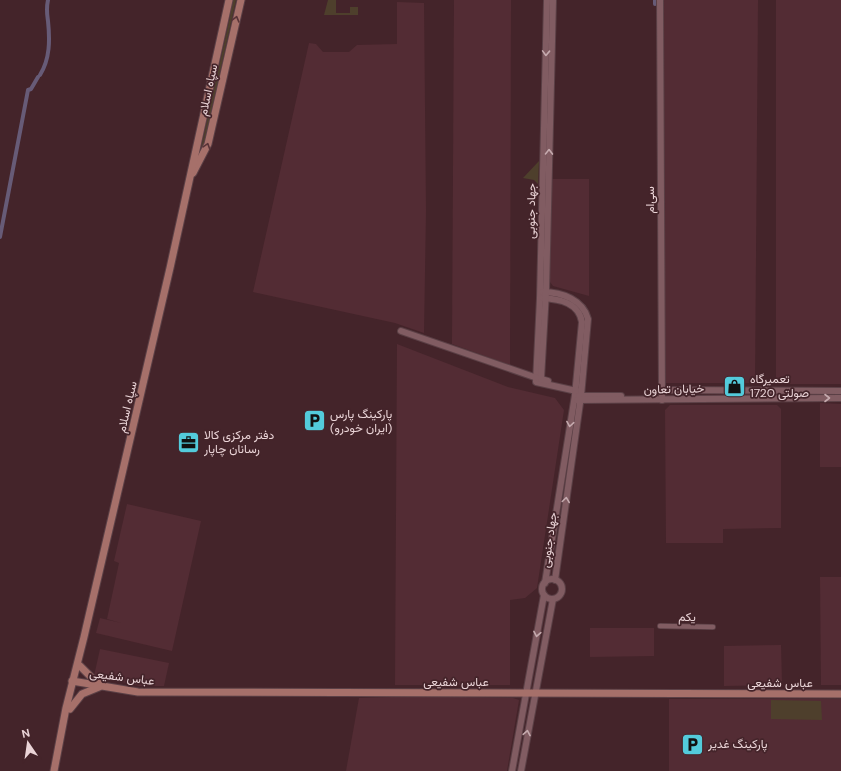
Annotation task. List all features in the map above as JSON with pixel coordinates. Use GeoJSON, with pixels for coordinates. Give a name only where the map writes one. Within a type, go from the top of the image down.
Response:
{"type":"FeatureCollection","features":[{"type":"Feature","properties":{"kind":"main road","name":"سپاه اسلام"},"geometry":{"type":"LineString","coordinates":[[54,771],[229,0]]}},
{"type":"Feature","properties":{"kind":"main road","name":"سپاه اسلام"},"geometry":{"type":"LineString","coordinates":[[189,180],[208,144],[241,0]]}},
{"type":"Feature","properties":{"kind":"main road","name":"سپاه اسلام"},"geometry":{"type":"LineString","coordinates":[[64,723],[70,709],[75,679],[80,666],[84,637]]}},
{"type":"Feature","properties":{"kind":"main road"},"geometry":{"type":"LineString","coordinates":[[80,666],[93,679],[102,685]]}},
{"type":"Feature","properties":{"kind":"main road","name":"عباس شفیعی"},"geometry":{"type":"LineString","coordinates":[[75,679],[138,692],[841,690]]}},
{"type":"Feature","properties":{"kind":"main road"},"geometry":{"type":"LineString","coordinates":[[70,709],[82,694],[102,685]]}},
{"type":"Feature","properties":{"kind":"main road","name":"عباس شفیعی"},"geometry":{"type":"LineString","coordinates":[[531,691],[841,694]]}},
{"type":"Feature","properties":{"kind":"street","name":"جهاد جنوبی"},"geometry":{"type":"LineString","coordinates":[[543,295],[547,0]]}},
{"type":"Feature","properties":{"kind":"street","name":"جهاد جنوبی"},"geometry":{"type":"LineString","coordinates":[[539,378],[553,0]]}},
{"type":"Feature","properties":{"kind":"street","name":"سی‌ام"},"geometry":{"type":"LineString","coordinates":[[660,0],[662,400]]}},
{"type":"Feature","properties":{"kind":"street","name":"جهاد جنوبی"},"geometry":{"type":"LineString","coordinates":[[543,295],[570,304],[581,314],[582,322],[578,394],[554,580]]}},
{"type":"Feature","properties":{"kind":"street"},"geometry":{"type":"LineString","coordinates":[[401,331],[539,378],[536,382],[578,394]]}},
{"type":"Feature","properties":{"kind":"street","name":"خیابان تعاون"},"geometry":{"type":"LineString","coordinates":[[578,394],[654,396],[660,395],[662,390],[841,391]]}},
{"type":"Feature","properties":{"kind":"street","name":"جهاد جنوبی"},"geometry":{"type":"LineString","coordinates":[[545,583],[578,394]]}},
{"type":"Feature","properties":{"kind":"street","name":"خیابان تعاون"},"geometry":{"type":"LineString","coordinates":[[578,394],[662,400],[841,398]]}},
{"type":"Feature","properties":{"kind":"street"},"geometry":{"type":"LineString","coordinates":[[520,771],[544,595],[542,590],[545,583],[554,580],[560,585],[562,590],[558,597],[553,599],[544,595]]}},
{"type":"Feature","properties":{"kind":"street"},"geometry":{"type":"LineString","coordinates":[[512,771],[553,599]]}},
{"type":"Feature","properties":{"kind":"street","name":"یکم"},"geometry":{"type":"LineString","coordinates":[[660,626],[713,627]]}},
{"type":"Feature","properties":{"kind":"shaded area"},"geometry":{"type":"Polygon","coordinates":[[[232,0],[236,0],[202,153],[201,148],[230,17],[232,0]]]}},
{"type":"Feature","properties":{"kind":"shaded area"},"geometry":{"type":"Polygon","coordinates":[[[328,0],[336,0],[336,13],[350,13],[350,7],[358,7],[358,15],[324,15],[328,0]]]}},
{"type":"Feature","properties":{"kind":"shaded area"},"geometry":{"type":"Polygon","coordinates":[[[454,0],[511,0],[510,365],[452,344],[454,0]]]}},
{"type":"Feature","properties":{"kind":"shaded area"},"geometry":{"type":"Polygon","coordinates":[[[664,0],[758,0],[755,383],[665,383],[664,0]]]}},
{"type":"Feature","properties":{"kind":"shaded area"},"geometry":{"type":"Polygon","coordinates":[[[776,0],[841,0],[841,384],[776,384],[776,0]]]}},
{"type":"Feature","properties":{"kind":"shaded area"},"geometry":{"type":"Polygon","coordinates":[[[397,2],[424,3],[426,211],[424,333],[395,323],[253,292],[309,43],[316,44],[323,52],[349,52],[357,45],[397,44],[397,2]]]}},
{"type":"Feature","properties":{"kind":"shaded area"},"geometry":{"type":"Polygon","coordinates":[[[539,161],[538,184],[534,180],[523,178],[539,161]]]}},
{"type":"Feature","properties":{"kind":"shaded area"},"geometry":{"type":"Polygon","coordinates":[[[552,179],[589,179],[589,296],[553,286],[548,279],[552,179]]]}},
{"type":"Feature","properties":{"kind":"shaded area"},"geometry":{"type":"Polygon","coordinates":[[[397,344],[508,387],[555,398],[564,410],[537,588],[525,598],[510,600],[510,685],[395,685],[397,344]]]}},
{"type":"Feature","properties":{"kind":"shaded area"},"geometry":{"type":"Polygon","coordinates":[[[820,403],[841,404],[841,467],[820,467],[820,403]]]}},
{"type":"Feature","properties":{"kind":"shaded area"},"geometry":{"type":"Polygon","coordinates":[[[670,405],[777,405],[781,409],[781,528],[723,529],[723,543],[666,543],[665,410],[670,405]]]}},
{"type":"Feature","properties":{"kind":"shaded area"},"geometry":{"type":"Polygon","coordinates":[[[127,504],[201,521],[172,651],[96,633],[100,618],[121,623],[107,619],[119,563],[114,561],[127,504]]]}},
{"type":"Feature","properties":{"kind":"shaded area"},"geometry":{"type":"Polygon","coordinates":[[[820,577],[841,577],[841,685],[821,685],[820,577]]]}},
{"type":"Feature","properties":{"kind":"shaded area"},"geometry":{"type":"Polygon","coordinates":[[[590,628],[654,628],[654,656],[590,657],[590,628]]]}},
{"type":"Feature","properties":{"kind":"shaded area"},"geometry":{"type":"Polygon","coordinates":[[[781,645],[782,683],[779,685],[724,686],[724,646],[781,645]]]}},
{"type":"Feature","properties":{"kind":"shaded area"},"geometry":{"type":"Polygon","coordinates":[[[100,649],[169,663],[164,686],[140,686],[94,676],[100,649]]]}},
{"type":"Feature","properties":{"kind":"shaded area"},"geometry":{"type":"Polygon","coordinates":[[[422,696],[513,698],[519,700],[507,771],[346,771],[359,698],[422,696]]]}},
{"type":"Feature","properties":{"kind":"shaded area"},"geometry":{"type":"Polygon","coordinates":[[[669,699],[841,699],[841,771],[669,771],[669,699]]]}},
{"type":"Feature","properties":{"kind":"shaded area"},"geometry":{"type":"Polygon","coordinates":[[[771,700],[821,701],[822,720],[771,719],[771,700]]]}},
{"type":"Feature","properties":{"kind":"waterway"},"geometry":{"type":"LineString","coordinates":[[40,75],[46,62],[48,49],[48,0]]}},
{"type":"Feature","properties":{"kind":"waterway"},"geometry":{"type":"LineString","coordinates":[[0,237],[28,90],[31,89],[38,77]]}},
{"type":"Feature","properties":{"kind":"place","name":"تعمیرگاه 1720 صولتی"},"geometry":{"type":"Point","coordinates":[735,386]}},
{"type":"Feature","properties":{"kind":"place","name":"پارکینگ پارس (ایران خودرو)"},"geometry":{"type":"Point","coordinates":[314,421]}},
{"type":"Feature","properties":{"kind":"place","name":"دفتر مرکزی کالا رسانان چاپار"},"geometry":{"type":"Point","coordinates":[188,442]}},
{"type":"Feature","properties":{"kind":"place","name":"پارکینگ غدیر"},"geometry":{"type":"Point","coordinates":[692,744]}}]}
